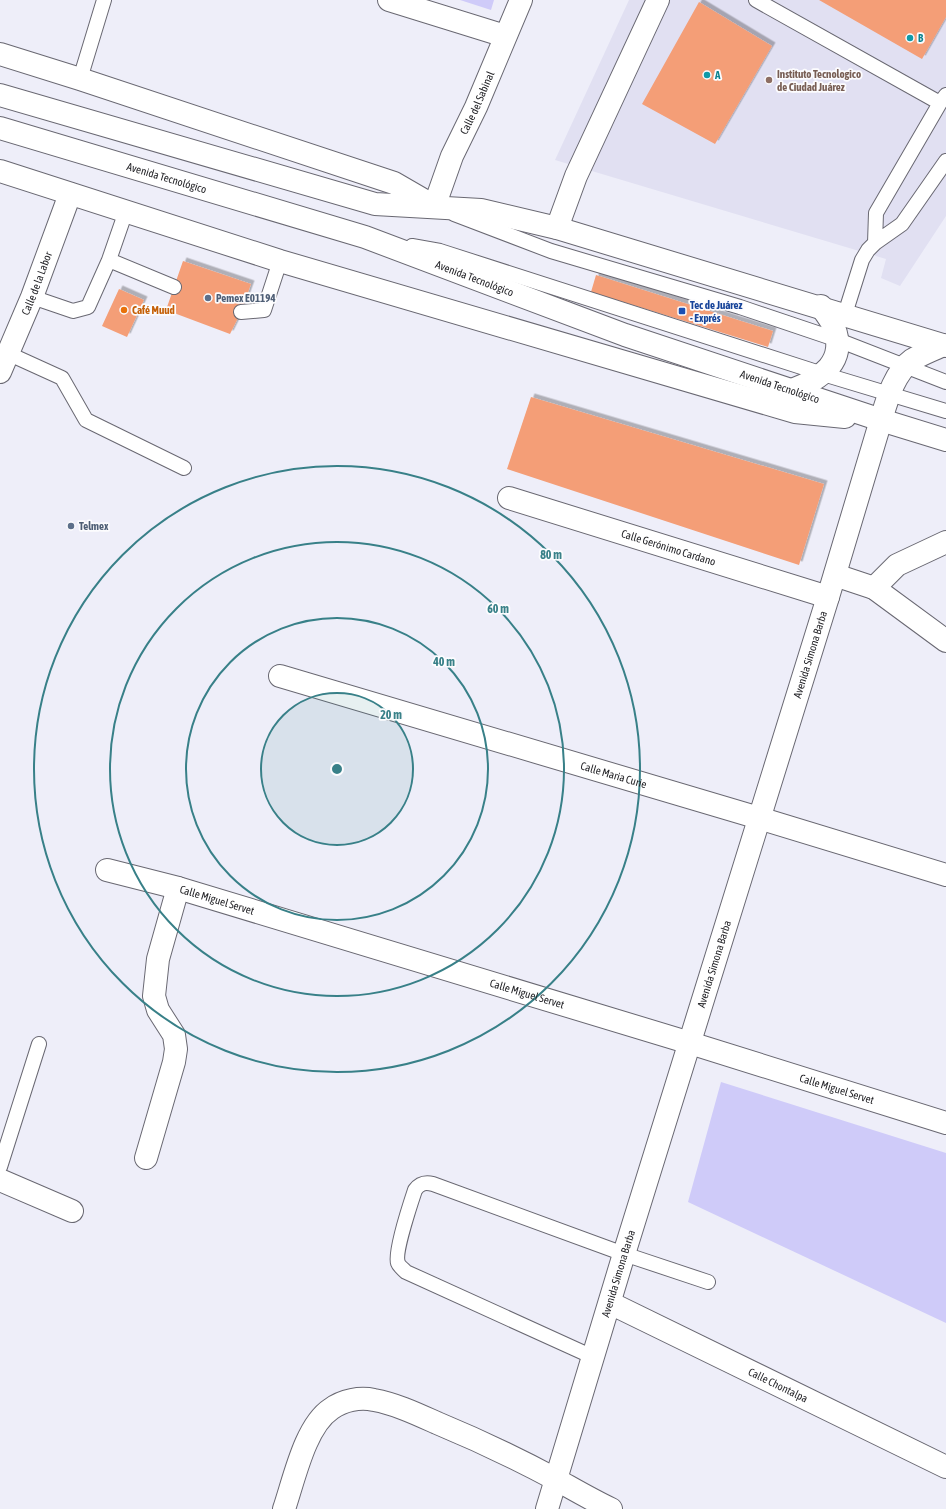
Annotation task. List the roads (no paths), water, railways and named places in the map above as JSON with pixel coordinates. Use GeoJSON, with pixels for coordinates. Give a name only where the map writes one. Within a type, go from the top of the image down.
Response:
{"type":"FeatureCollection","features":[{"type":"Feature","properties":{"kind":"main road"},"geometry":{"type":"LineString","coordinates":[[389,0],[505,36]]}},
{"type":"Feature","properties":{"kind":"main road","name":"Calle del Sabinal"},"geometry":{"type":"LineString","coordinates":[[434,207],[452,156],[476,107],[521,0]]}},
{"type":"Feature","properties":{"kind":"main road"},"geometry":{"type":"LineString","coordinates":[[557,228],[576,176],[658,0]]}},
{"type":"Feature","properties":{"kind":"main road"},"geometry":{"type":"LineString","coordinates":[[0,54],[394,183],[434,207]]}},
{"type":"Feature","properties":{"kind":"main road"},"geometry":{"type":"LineString","coordinates":[[0,95],[375,204],[481,210],[557,228],[821,306],[945,345]]}},
{"type":"Feature","properties":{"kind":"main road","name":"Avenida Tecnológico"},"geometry":{"type":"LineString","coordinates":[[0,128],[365,237],[624,335],[946,440]]}},
{"type":"Feature","properties":{"kind":"main road"},"geometry":{"type":"LineString","coordinates":[[0,171],[280,261],[795,412],[881,420]]}},
{"type":"Feature","properties":{"kind":"main road","name":"Calle de la Labor"},"geometry":{"type":"LineString","coordinates":[[4,362],[32,297],[70,194]]}},
{"type":"Feature","properties":{"kind":"main road"},"geometry":{"type":"LineString","coordinates":[[792,390],[810,383],[823,374],[832,364],[837,352],[838,340],[834,326],[821,306]]}},
{"type":"Feature","properties":{"kind":"main road"},"geometry":{"type":"LineString","coordinates":[[906,366],[912,361],[945,345]]}},
{"type":"Feature","properties":{"kind":"main road","name":"Avenida Simona Barba"},"geometry":{"type":"LineString","coordinates":[[547,1509],[624,1254],[835,575],[889,394],[895,381],[906,366]]}},
{"type":"Feature","properties":{"kind":"main road","name":"Calle Gerónimo Cardano"},"geometry":{"type":"LineString","coordinates":[[508,498],[828,597]]}},
{"type":"Feature","properties":{"kind":"main road"},"geometry":{"type":"LineString","coordinates":[[874,588],[897,566],[946,542]]}},
{"type":"Feature","properties":{"kind":"main road"},"geometry":{"type":"LineString","coordinates":[[835,575],[874,588],[946,641]]}},
{"type":"Feature","properties":{"kind":"main road","name":"Calle Maria Curie"},"geometry":{"type":"LineString","coordinates":[[280,676],[946,875]]}},
{"type":"Feature","properties":{"kind":"main road","name":"Calle Miguel Servet"},"geometry":{"type":"LineString","coordinates":[[107,870],[178,888],[690,1043],[946,1123]]}},
{"type":"Feature","properties":{"kind":"main road"},"geometry":{"type":"LineString","coordinates":[[146,1158],[174,1062],[176,1050],[174,1035],[158,1010],[154,996],[158,959],[178,888]]}},
{"type":"Feature","properties":{"kind":"main road"},"geometry":{"type":"LineString","coordinates":[[0,1180],[72,1212]]}},
{"type":"Feature","properties":{"kind":"main road","name":"Calle Chontalpa"},"geometry":{"type":"LineString","coordinates":[[610,1304],[946,1467]]}},
{"type":"Feature","properties":{"kind":"main road"},"geometry":{"type":"LineString","coordinates":[[284,1509],[307,1440],[316,1425],[330,1409],[341,1403],[358,1398],[374,1400],[411,1412],[473,1437],[611,1509]]}},
{"type":"Feature","properties":{"kind":"lane"},"geometry":{"type":"LineString","coordinates":[[80,79],[104,0]]}},
{"type":"Feature","properties":{"kind":"lane"},"geometry":{"type":"LineString","coordinates":[[756,0],[943,99],[876,213],[875,243]]}},
{"type":"Feature","properties":{"kind":"lane"},"geometry":{"type":"LineString","coordinates":[[845,314],[862,260],[875,243],[902,224],[946,160]]}},
{"type":"Feature","properties":{"kind":"lane"},"geometry":{"type":"LineString","coordinates":[[434,207],[551,251],[740,307],[838,340],[946,382]]}},
{"type":"Feature","properties":{"kind":"lane"},"geometry":{"type":"LineString","coordinates":[[32,297],[73,311],[88,307],[109,260],[126,211]]}},
{"type":"Feature","properties":{"kind":"lane"},"geometry":{"type":"LineString","coordinates":[[365,237],[440,252],[823,374],[946,411]]}},
{"type":"Feature","properties":{"kind":"lane"},"geometry":{"type":"LineString","coordinates":[[109,260],[174,286]]}},
{"type":"Feature","properties":{"kind":"lane"},"geometry":{"type":"LineString","coordinates":[[241,312],[264,310],[280,261]]}},
{"type":"Feature","properties":{"kind":"lane"},"geometry":{"type":"LineString","coordinates":[[4,362],[62,378],[86,420],[184,468]]}},
{"type":"Feature","properties":{"kind":"lane"},"geometry":{"type":"LineString","coordinates":[[0,1167],[39,1044]]}},
{"type":"Feature","properties":{"kind":"lane"},"geometry":{"type":"LineString","coordinates":[[593,1357],[406,1272],[400,1266],[397,1258],[403,1229],[415,1190],[418,1185],[423,1183],[433,1184],[624,1254],[708,1282]]}},
{"type":"Feature","properties":{"kind":"place","name":"B"},"geometry":{"type":"Point","coordinates":[910,38]}},
{"type":"Feature","properties":{"kind":"place","name":"A"},"geometry":{"type":"Point","coordinates":[707,75]}},
{"type":"Feature","properties":{"kind":"place","name":"Instituto Tecnologico de Ciudad Juárez"},"geometry":{"type":"Point","coordinates":[769,80]}},
{"type":"Feature","properties":{"kind":"place","name":"Pemex E01194"},"geometry":{"type":"Point","coordinates":[208,298]}},
{"type":"Feature","properties":{"kind":"place","name":"Café Muud"},"geometry":{"type":"Point","coordinates":[124,310]}},
{"type":"Feature","properties":{"kind":"place","name":"Tec de Juárez - Exprés"},"geometry":{"type":"Point","coordinates":[682,311]}},
{"type":"Feature","properties":{"kind":"place","name":"Telmex"},"geometry":{"type":"Point","coordinates":[71,526]}}]}
